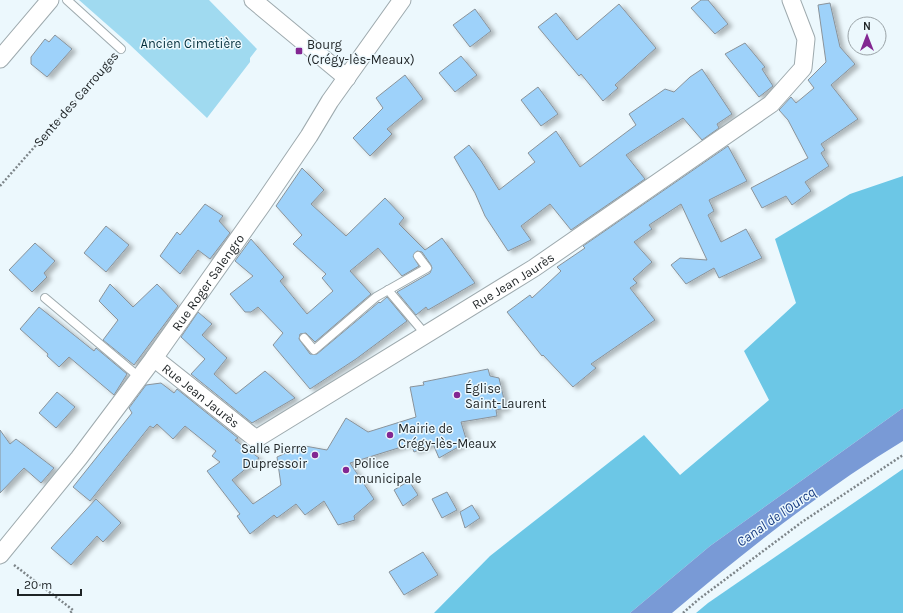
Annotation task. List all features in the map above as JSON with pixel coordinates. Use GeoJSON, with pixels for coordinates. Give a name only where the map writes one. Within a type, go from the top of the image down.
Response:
{"type":"FeatureCollection","features":[{"type":"Feature","properties":{"kind":"street"},"geometry":{"type":"LineString","coordinates":[[0,59],[50,0]]}},
{"type":"Feature","properties":{"kind":"street"},"geometry":{"type":"LineString","coordinates":[[253,0],[347,78]]}},
{"type":"Feature","properties":{"kind":"street","name":"Rue Roger Salengro"},"geometry":{"type":"LineString","coordinates":[[6,559],[154,358],[262,205],[347,78],[402,0]]}},
{"type":"Feature","properties":{"kind":"street","name":"Rue Jean Jaurès"},"geometry":{"type":"LineString","coordinates":[[154,358],[256,439],[534,268],[771,104],[803,68],[806,39],[792,0]]}},
{"type":"Feature","properties":{"kind":"lane","name":"Sente des Carrouges"},"geometry":{"type":"LineString","coordinates":[[67,0],[121,49]]}},
{"type":"Feature","properties":{"kind":"lane"},"geometry":{"type":"LineString","coordinates":[[304,338],[314,350],[376,297],[427,268],[418,256]]}},
{"type":"Feature","properties":{"kind":"lane"},"geometry":{"type":"LineString","coordinates":[[388,290],[426,335]]}},
{"type":"Feature","properties":{"kind":"lane"},"geometry":{"type":"LineString","coordinates":[[45,298],[139,377]]}},
{"type":"Feature","properties":{"kind":"path","name":"Sente des Carrouges"},"geometry":{"type":"LineString","coordinates":[[0,186],[121,49]]}},
{"type":"Feature","properties":{"kind":"path"},"geometry":{"type":"LineString","coordinates":[[683,613],[699,599],[802,522],[903,456]]}},
{"type":"Feature","properties":{"kind":"path"},"geometry":{"type":"LineString","coordinates":[[6,559],[73,610],[70,613]]}},
{"type":"Feature","properties":{"kind":"green space","name":"Ancien Cimetière"},"geometry":{"type":"Polygon","coordinates":[[[79,0],[209,0],[257,49],[250,58],[250,62],[207,118],[129,44],[79,0]]]}},
{"type":"Feature","properties":{"kind":"shaded area"},"geometry":{"type":"Polygon","coordinates":[[[903,176],[903,408],[710,546],[630,613],[434,613],[490,556],[644,435],[680,475],[769,400],[744,351],[796,303],[775,239],[850,194],[903,176]]]}},
{"type":"Feature","properties":{"kind":"shaded area"},"geometry":{"type":"Polygon","coordinates":[[[903,469],[903,613],[696,613],[708,603],[903,469]]]}},
{"type":"Feature","properties":{"kind":"water","name":"Canal de l'Ourcq"},"geometry":{"type":"Polygon","coordinates":[[[903,408],[903,441],[843,480],[784,522],[672,613],[630,613],[710,546],[903,408]]]}},
{"type":"Feature","properties":{"kind":"building"},"geometry":{"type":"Polygon","coordinates":[[[701,0],[708,0],[728,24],[715,34],[691,8],[701,0]]]}},
{"type":"Feature","properties":{"kind":"building"},"geometry":{"type":"Polygon","coordinates":[[[830,3],[840,47],[855,64],[831,85],[858,119],[821,144],[825,150],[821,153],[829,166],[805,182],[811,191],[792,205],[786,196],[762,208],[751,188],[808,158],[788,120],[779,110],[791,97],[796,103],[814,88],[808,80],[826,62],[818,5],[830,3]]]}},
{"type":"Feature","properties":{"kind":"building"},"geometry":{"type":"Polygon","coordinates":[[[619,4],[656,48],[615,85],[618,88],[603,101],[581,74],[579,76],[538,27],[556,13],[577,40],[619,4]]]}},
{"type":"Feature","properties":{"kind":"building"},"geometry":{"type":"Polygon","coordinates":[[[475,9],[491,31],[470,47],[453,25],[475,9]]]}},
{"type":"Feature","properties":{"kind":"building"},"geometry":{"type":"Polygon","coordinates":[[[55,35],[72,49],[47,77],[31,64],[31,57],[45,39],[49,42],[55,35]]]}},
{"type":"Feature","properties":{"kind":"building"},"geometry":{"type":"Polygon","coordinates":[[[745,43],[765,67],[762,69],[773,86],[759,97],[725,54],[745,43]]]}},
{"type":"Feature","properties":{"kind":"building"},"geometry":{"type":"Polygon","coordinates":[[[461,56],[477,75],[455,92],[439,73],[461,56]]]}},
{"type":"Feature","properties":{"kind":"building"},"geometry":{"type":"Polygon","coordinates":[[[702,69],[732,114],[717,124],[719,128],[702,140],[683,118],[626,155],[645,179],[571,230],[550,204],[521,226],[531,240],[508,251],[485,216],[475,193],[454,157],[469,145],[499,190],[535,162],[528,153],[556,131],[580,167],[636,125],[629,114],[665,89],[674,92],[690,77],[702,69]]]}},
{"type":"Feature","properties":{"kind":"building"},"geometry":{"type":"Polygon","coordinates":[[[405,75],[423,99],[387,129],[392,134],[370,156],[353,138],[383,108],[376,98],[405,75]]]}},
{"type":"Feature","properties":{"kind":"building"},"geometry":{"type":"Polygon","coordinates":[[[538,87],[558,114],[541,126],[521,100],[538,87]]]}},
{"type":"Feature","properties":{"kind":"building"},"geometry":{"type":"Polygon","coordinates":[[[728,146],[747,181],[709,200],[714,211],[708,215],[721,242],[746,229],[762,258],[719,278],[714,268],[686,284],[671,265],[680,258],[707,260],[681,204],[649,225],[652,229],[634,242],[652,262],[633,279],[637,283],[630,288],[655,320],[591,364],[596,368],[573,387],[543,355],[542,356],[507,312],[530,295],[532,298],[561,271],[557,267],[585,248],[583,246],[728,146]]]}},
{"type":"Feature","properties":{"kind":"building"},"geometry":{"type":"Polygon","coordinates":[[[302,168],[324,190],[311,204],[346,236],[385,198],[404,218],[399,224],[425,250],[442,238],[475,283],[428,310],[426,307],[416,315],[397,292],[430,273],[432,268],[431,265],[422,252],[417,251],[413,256],[419,266],[402,276],[378,248],[350,271],[371,294],[315,342],[306,333],[300,334],[299,339],[310,354],[317,354],[387,297],[407,321],[356,359],[310,389],[273,345],[283,333],[258,307],[251,312],[245,312],[230,294],[253,276],[235,261],[251,239],[284,277],[280,281],[307,314],[333,291],[322,278],[326,274],[293,244],[302,235],[276,206],[302,168]]]}},
{"type":"Feature","properties":{"kind":"building"},"geometry":{"type":"Polygon","coordinates":[[[205,204],[223,216],[219,221],[230,233],[210,259],[198,250],[180,274],[160,256],[177,232],[180,235],[205,204]]]}},
{"type":"Feature","properties":{"kind":"building"},"geometry":{"type":"Polygon","coordinates":[[[106,226],[129,245],[106,272],[84,253],[106,226]]]}},
{"type":"Feature","properties":{"kind":"building"},"geometry":{"type":"Polygon","coordinates":[[[35,243],[55,261],[44,273],[47,277],[32,292],[9,270],[35,243]]]}},
{"type":"Feature","properties":{"kind":"building"},"geometry":{"type":"Polygon","coordinates":[[[110,284],[133,307],[157,284],[178,306],[134,365],[103,340],[118,320],[99,301],[110,284]]]}},
{"type":"Feature","properties":{"kind":"building"},"geometry":{"type":"Polygon","coordinates":[[[39,307],[94,351],[96,348],[127,374],[114,395],[69,357],[59,367],[47,356],[48,354],[20,329],[39,307]]]}},
{"type":"Feature","properties":{"kind":"building"},"geometry":{"type":"Polygon","coordinates":[[[198,312],[212,324],[202,335],[227,358],[214,374],[236,394],[265,371],[295,398],[252,423],[191,374],[205,359],[181,337],[198,312]]]}},
{"type":"Feature","properties":{"kind":"building"},"geometry":{"type":"Polygon","coordinates":[[[488,369],[490,376],[499,378],[506,408],[496,410],[497,416],[461,422],[467,442],[439,458],[433,444],[414,452],[411,444],[350,463],[374,499],[354,516],[355,520],[338,525],[324,501],[305,515],[296,504],[277,518],[274,515],[250,534],[237,516],[240,514],[207,471],[220,462],[212,456],[216,451],[185,426],[173,439],[157,424],[153,428],[150,426],[90,501],[73,487],[132,413],[129,408],[146,385],[161,383],[174,393],[177,389],[238,438],[235,440],[259,458],[232,480],[253,504],[281,485],[277,457],[286,453],[286,450],[305,446],[327,450],[346,418],[368,432],[416,417],[410,387],[424,385],[423,382],[488,369]]]}},
{"type":"Feature","properties":{"kind":"building"},"geometry":{"type":"Polygon","coordinates":[[[57,392],[75,407],[56,428],[39,413],[57,392]]]}},
{"type":"Feature","properties":{"kind":"building"},"geometry":{"type":"Polygon","coordinates":[[[0,430],[10,444],[16,439],[54,468],[41,483],[24,468],[0,493],[0,430]]]}},
{"type":"Feature","properties":{"kind":"building"},"geometry":{"type":"Polygon","coordinates":[[[409,481],[418,495],[403,506],[394,490],[409,481]]]}},
{"type":"Feature","properties":{"kind":"building"},"geometry":{"type":"Polygon","coordinates":[[[447,492],[457,510],[442,518],[432,499],[447,492]]]}},
{"type":"Feature","properties":{"kind":"building"},"geometry":{"type":"Polygon","coordinates":[[[96,499],[121,523],[103,542],[97,536],[71,565],[51,548],[96,499]]]}},
{"type":"Feature","properties":{"kind":"building"},"geometry":{"type":"Polygon","coordinates":[[[472,505],[480,518],[465,528],[460,512],[472,505]]]}},
{"type":"Feature","properties":{"kind":"building"},"geometry":{"type":"Polygon","coordinates":[[[423,552],[438,575],[404,595],[389,572],[423,552]]]}},
{"type":"Feature","properties":{"kind":"place","name":"Bourg (Crégy-lès-Meaux)"},"geometry":{"type":"Point","coordinates":[299,51]}},
{"type":"Feature","properties":{"kind":"place","name":"Église Saint-Laurent"},"geometry":{"type":"Point","coordinates":[457,395]}},
{"type":"Feature","properties":{"kind":"place","name":"Mairie de Crégy-lès-Meaux"},"geometry":{"type":"Point","coordinates":[390,435]}},
{"type":"Feature","properties":{"kind":"place","name":"Salle Pierre Dupressoir"},"geometry":{"type":"Point","coordinates":[315,455]}},
{"type":"Feature","properties":{"kind":"place","name":"Police municipale"},"geometry":{"type":"Point","coordinates":[346,470]}}]}
